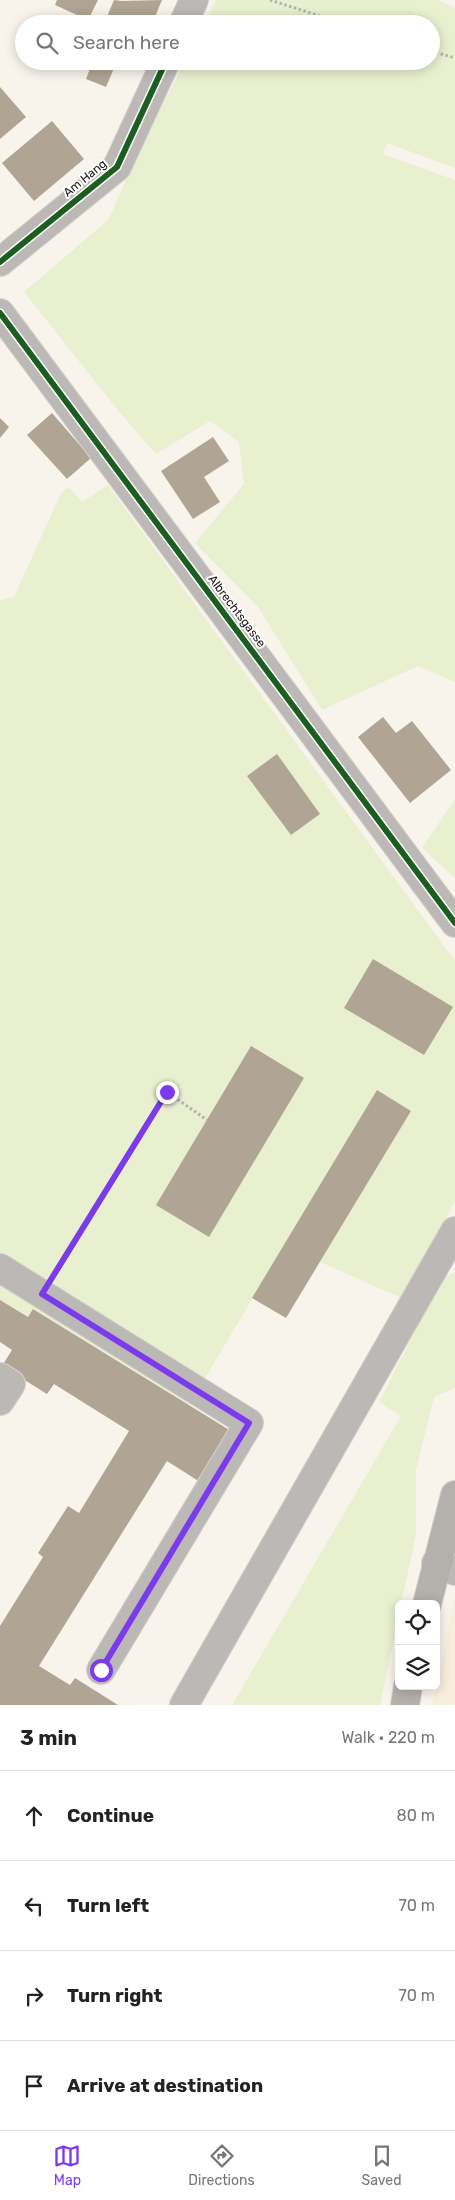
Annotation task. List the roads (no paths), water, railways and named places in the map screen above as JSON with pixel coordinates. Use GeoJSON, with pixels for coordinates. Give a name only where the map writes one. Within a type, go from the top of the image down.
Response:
{"type":"FeatureCollection","features":[{"type":"Feature","properties":{"kind":"main road"},"geometry":{"type":"LineString","coordinates":[[429,1600],[445,1567],[455,1494]]}},
{"type":"Feature","properties":{"kind":"main road"},"geometry":{"type":"LineString","coordinates":[[405,1705],[407,1690]]}},
{"type":"Feature","properties":{"kind":"street"},"geometry":{"type":"LineString","coordinates":[[187,15],[194,0]]}},
{"type":"Feature","properties":{"kind":"street","name":"Am Hang"},"geometry":{"type":"LineString","coordinates":[[0,262],[117,168],[162,70]]}},
{"type":"Feature","properties":{"kind":"street","name":"Albrechtsgasse"},"geometry":{"type":"LineString","coordinates":[[0,313],[455,923]]}},
{"type":"Feature","properties":{"kind":"street"},"geometry":{"type":"LineString","coordinates":[[184,1705],[455,1231]]}},
{"type":"Feature","properties":{"kind":"street"},"geometry":{"type":"LineString","coordinates":[[0,1268],[249,1423],[101,1670]]}},
{"type":"Feature","properties":{"kind":"street"},"geometry":{"type":"LineString","coordinates":[[0,1376],[11,1384],[0,1401]]}}]}
